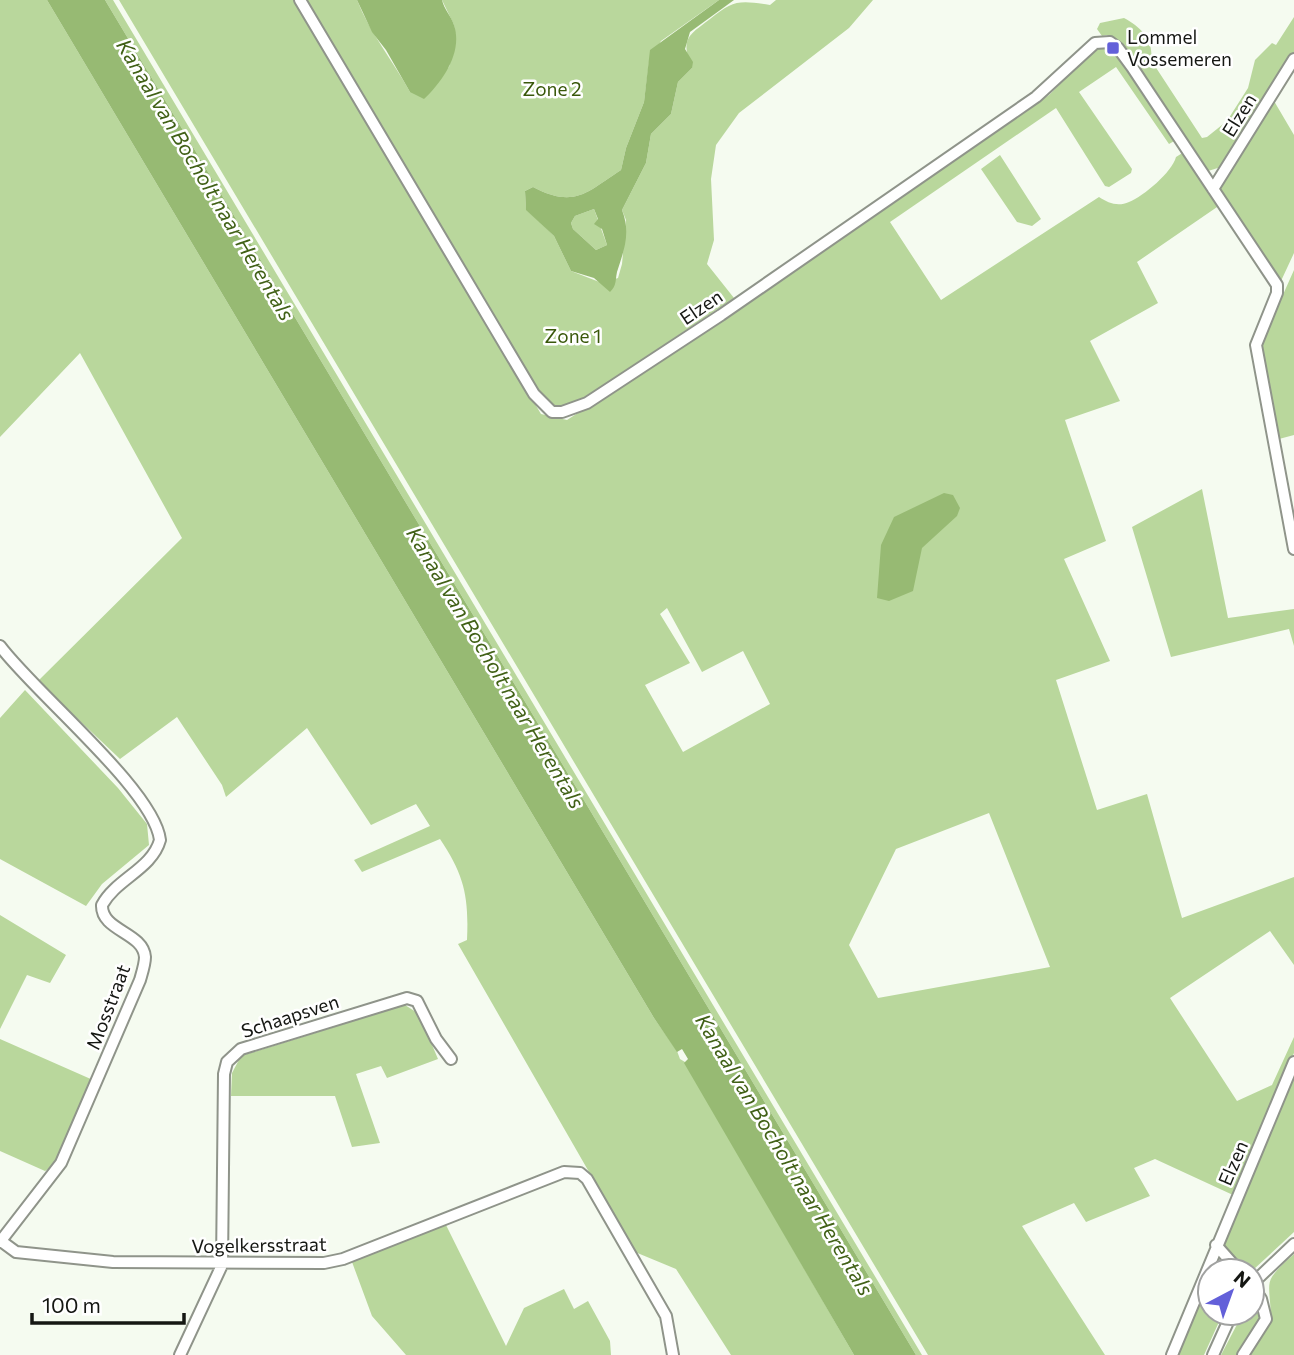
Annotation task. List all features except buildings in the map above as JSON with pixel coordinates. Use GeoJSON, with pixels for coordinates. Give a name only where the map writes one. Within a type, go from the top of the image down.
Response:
{"type":"FeatureCollection","features":[{"type":"Feature","properties":{"kind":"street","name":"Elzen"},"geometry":{"type":"LineString","coordinates":[[300,0],[534,394],[552,412],[562,412],[587,402],[721,315],[1036,97],[1095,43],[1110,42],[1118,48],[1277,285],[1277,293],[1256,345],[1294,549]]}},
{"type":"Feature","properties":{"kind":"street","name":"Elzen"},"geometry":{"type":"LineString","coordinates":[[1213,189],[1294,60]]}},
{"type":"Feature","properties":{"kind":"street","name":"Mosstraat"},"geometry":{"type":"LineString","coordinates":[[0,646],[25,677],[124,780],[152,818],[160,840],[149,859],[114,889],[102,905],[107,920],[135,940],[142,950],[145,958],[140,980],[61,1163],[0,1242]]}},
{"type":"Feature","properties":{"kind":"street","name":"Schaapsven"},"geometry":{"type":"LineString","coordinates":[[222,1265],[225,1074],[228,1062],[236,1053],[407,998],[417,1001],[436,1039],[451,1059]]}},
{"type":"Feature","properties":{"kind":"street","name":"Elzen"},"geometry":{"type":"LineString","coordinates":[[1172,1355],[1294,1062]]}},
{"type":"Feature","properties":{"kind":"street","name":"Vogelkersstraat"},"geometry":{"type":"LineString","coordinates":[[0,1242],[16,1252],[113,1262],[306,1265],[343,1259],[564,1172],[580,1173],[587,1179],[666,1316],[673,1355]]}},
{"type":"Feature","properties":{"kind":"street"},"geometry":{"type":"LineString","coordinates":[[1266,1271],[1294,1244]]}},
{"type":"Feature","properties":{"kind":"street"},"geometry":{"type":"LineString","coordinates":[[1216,1245],[1227,1257]]}},
{"type":"Feature","properties":{"kind":"street"},"geometry":{"type":"LineString","coordinates":[[180,1355],[222,1265]]}},
{"type":"Feature","properties":{"kind":"street"},"geometry":{"type":"LineString","coordinates":[[1213,1355],[1226,1327]]}},
{"type":"Feature","properties":{"kind":"street"},"geometry":{"type":"LineString","coordinates":[[1242,1355],[1261,1327]]}},
{"type":"Feature","properties":{"kind":"green space"},"geometry":{"type":"Polygon","coordinates":[[[0,0],[47,0],[654,1018],[680,1059],[685,1062],[854,1355],[731,1355],[676,1269],[635,1252],[458,944],[467,940],[466,898],[460,875],[440,839],[362,872],[354,860],[430,826],[416,804],[371,825],[307,728],[226,797],[222,785],[177,717],[120,759],[38,681],[182,538],[80,353],[0,437],[0,0]]]}},
{"type":"Feature","properties":{"kind":"green space"},"geometry":{"type":"Polygon","coordinates":[[[105,0],[113,0],[922,1355],[916,1355],[105,0]]]}},
{"type":"Feature","properties":{"kind":"green space"},"geometry":{"type":"Polygon","coordinates":[[[119,0],[294,0],[541,414],[567,420],[760,295],[1049,95],[1096,48],[1108,47],[1120,57],[1176,140],[1169,144],[1116,67],[1079,92],[1132,169],[1131,173],[1109,187],[1105,186],[1056,108],[890,222],[941,300],[1099,197],[1117,204],[1135,199],[1157,183],[1176,157],[1184,152],[1220,205],[1137,262],[1158,303],[1090,341],[1120,401],[1065,420],[1106,541],[1064,559],[1110,661],[1056,680],[1097,810],[1147,794],[1182,918],[1294,877],[1294,965],[1270,931],[1170,998],[1237,1101],[1272,1085],[1294,1037],[1294,1053],[1233,1195],[1155,1159],[1134,1168],[1150,1196],[1086,1222],[1074,1203],[1022,1226],[1105,1355],[928,1355],[119,0]],[[667,608],[660,614],[690,663],[645,685],[683,752],[770,704],[743,651],[702,672],[667,608]],[[989,813],[896,849],[849,945],[878,998],[1050,967],[989,813]]]}},
{"type":"Feature","properties":{"kind":"green space","name":"Zone 1"},"geometry":{"type":"Polygon","coordinates":[[[305,0],[357,0],[368,24],[410,92],[449,67],[456,40],[454,25],[442,0],[719,0],[661,41],[649,62],[644,102],[626,148],[621,170],[580,195],[560,197],[533,187],[525,191],[526,209],[554,236],[571,271],[602,283],[618,278],[626,220],[622,210],[646,163],[651,134],[671,114],[678,82],[692,68],[687,50],[691,34],[718,13],[737,3],[770,5],[776,0],[873,0],[849,28],[739,113],[716,145],[711,179],[714,240],[707,264],[734,298],[582,400],[564,408],[550,406],[539,392],[305,0]]]}},
{"type":"Feature","properties":{"kind":"green space"},"geometry":{"type":"Polygon","coordinates":[[[1294,17],[1294,52],[1221,167],[1208,171],[1123,46],[1107,35],[1102,36],[1097,29],[1100,23],[1124,18],[1141,30],[1150,46],[1151,60],[1202,138],[1227,121],[1248,88],[1255,60],[1272,43],[1276,45],[1294,17]]]}},
{"type":"Feature","properties":{"kind":"green space"},"geometry":{"type":"Polygon","coordinates":[[[1274,101],[1294,135],[1294,253],[1281,281],[1219,188],[1274,101]]]}},
{"type":"Feature","properties":{"kind":"green space"},"geometry":{"type":"Polygon","coordinates":[[[1000,155],[1041,219],[1032,226],[1017,222],[981,169],[1000,155]]]}},
{"type":"Feature","properties":{"kind":"green space"},"geometry":{"type":"Polygon","coordinates":[[[594,209],[607,245],[596,250],[573,229],[571,223],[575,216],[594,209]]]}},
{"type":"Feature","properties":{"kind":"green space"},"geometry":{"type":"Polygon","coordinates":[[[1294,270],[1294,435],[1279,439],[1261,344],[1294,270]]]}},
{"type":"Feature","properties":{"kind":"green space"},"geometry":{"type":"Polygon","coordinates":[[[1202,489],[1228,618],[1294,609],[1294,646],[1289,629],[1171,657],[1132,527],[1202,489]]]}},
{"type":"Feature","properties":{"kind":"green space"},"geometry":{"type":"Polygon","coordinates":[[[25,690],[118,788],[147,824],[149,845],[102,884],[86,906],[0,859],[0,718],[25,690]]]}},
{"type":"Feature","properties":{"kind":"green space"},"geometry":{"type":"Polygon","coordinates":[[[0,915],[66,955],[50,983],[27,975],[0,1029],[0,915]]]}},
{"type":"Feature","properties":{"kind":"green space"},"geometry":{"type":"Polygon","coordinates":[[[405,1005],[419,1014],[438,1059],[387,1078],[381,1066],[356,1074],[380,1143],[352,1147],[335,1096],[231,1096],[232,1073],[241,1056],[405,1005]]]}},
{"type":"Feature","properties":{"kind":"green space"},"geometry":{"type":"Polygon","coordinates":[[[0,1039],[93,1080],[53,1166],[45,1171],[0,1151],[0,1039]]]}},
{"type":"Feature","properties":{"kind":"green space"},"geometry":{"type":"Polygon","coordinates":[[[1294,1077],[1294,1232],[1266,1258],[1232,1257],[1224,1247],[1225,1239],[1294,1077]]]}},
{"type":"Feature","properties":{"kind":"green space"},"geometry":{"type":"Polygon","coordinates":[[[446,1225],[506,1346],[524,1308],[564,1289],[574,1309],[588,1301],[610,1341],[611,1355],[406,1355],[372,1316],[352,1262],[446,1225]]]}},
{"type":"Feature","properties":{"kind":"green space"},"geometry":{"type":"Polygon","coordinates":[[[1294,1254],[1294,1355],[1244,1355],[1271,1319],[1269,1288],[1276,1271],[1294,1254]]]}},
{"type":"Feature","properties":{"kind":"green space"},"geometry":{"type":"Polygon","coordinates":[[[1196,1307],[1196,1327],[1217,1327],[1204,1355],[1176,1355],[1196,1307]]]}},
{"type":"Feature","properties":{"kind":"green space"},"geometry":{"type":"Polygon","coordinates":[[[1236,1327],[1257,1327],[1238,1355],[1221,1355],[1236,1327]]]}},
{"type":"Feature","properties":{"kind":"water","name":"Kanaal van Bocholt naar Herentals"},"geometry":{"type":"Polygon","coordinates":[[[47,0],[105,0],[916,1355],[854,1355],[684,1063],[688,1059],[682,1049],[677,1052],[654,1018],[47,0]]]}},
{"type":"Feature","properties":{"kind":"water"},"geometry":{"type":"Polygon","coordinates":[[[357,0],[442,0],[454,25],[456,45],[444,75],[424,99],[410,92],[386,50],[372,32],[357,0]]]}},
{"type":"Feature","properties":{"kind":"water"},"geometry":{"type":"Polygon","coordinates":[[[719,0],[734,0],[690,32],[685,49],[693,62],[692,68],[678,82],[671,114],[651,134],[646,163],[622,210],[626,241],[615,285],[610,292],[594,278],[571,271],[554,236],[526,210],[525,191],[533,187],[560,197],[580,195],[621,170],[626,148],[644,102],[650,50],[719,0]],[[594,209],[575,216],[571,223],[573,229],[596,250],[607,245],[602,229],[594,224],[598,219],[594,209]]]}},
{"type":"Feature","properties":{"kind":"water"},"geometry":{"type":"Polygon","coordinates":[[[944,493],[953,495],[960,508],[957,516],[922,548],[913,591],[889,601],[877,598],[881,545],[894,517],[944,493]]]}},
{"type":"Feature","properties":{"kind":"place","name":"Lommel Vossemeren"},"geometry":{"type":"Point","coordinates":[1113,48]}},
{"type":"Feature","properties":{"kind":"park label","name":"Zone 2"},"geometry":{"type":"Point","coordinates":[552,89]}}]}
